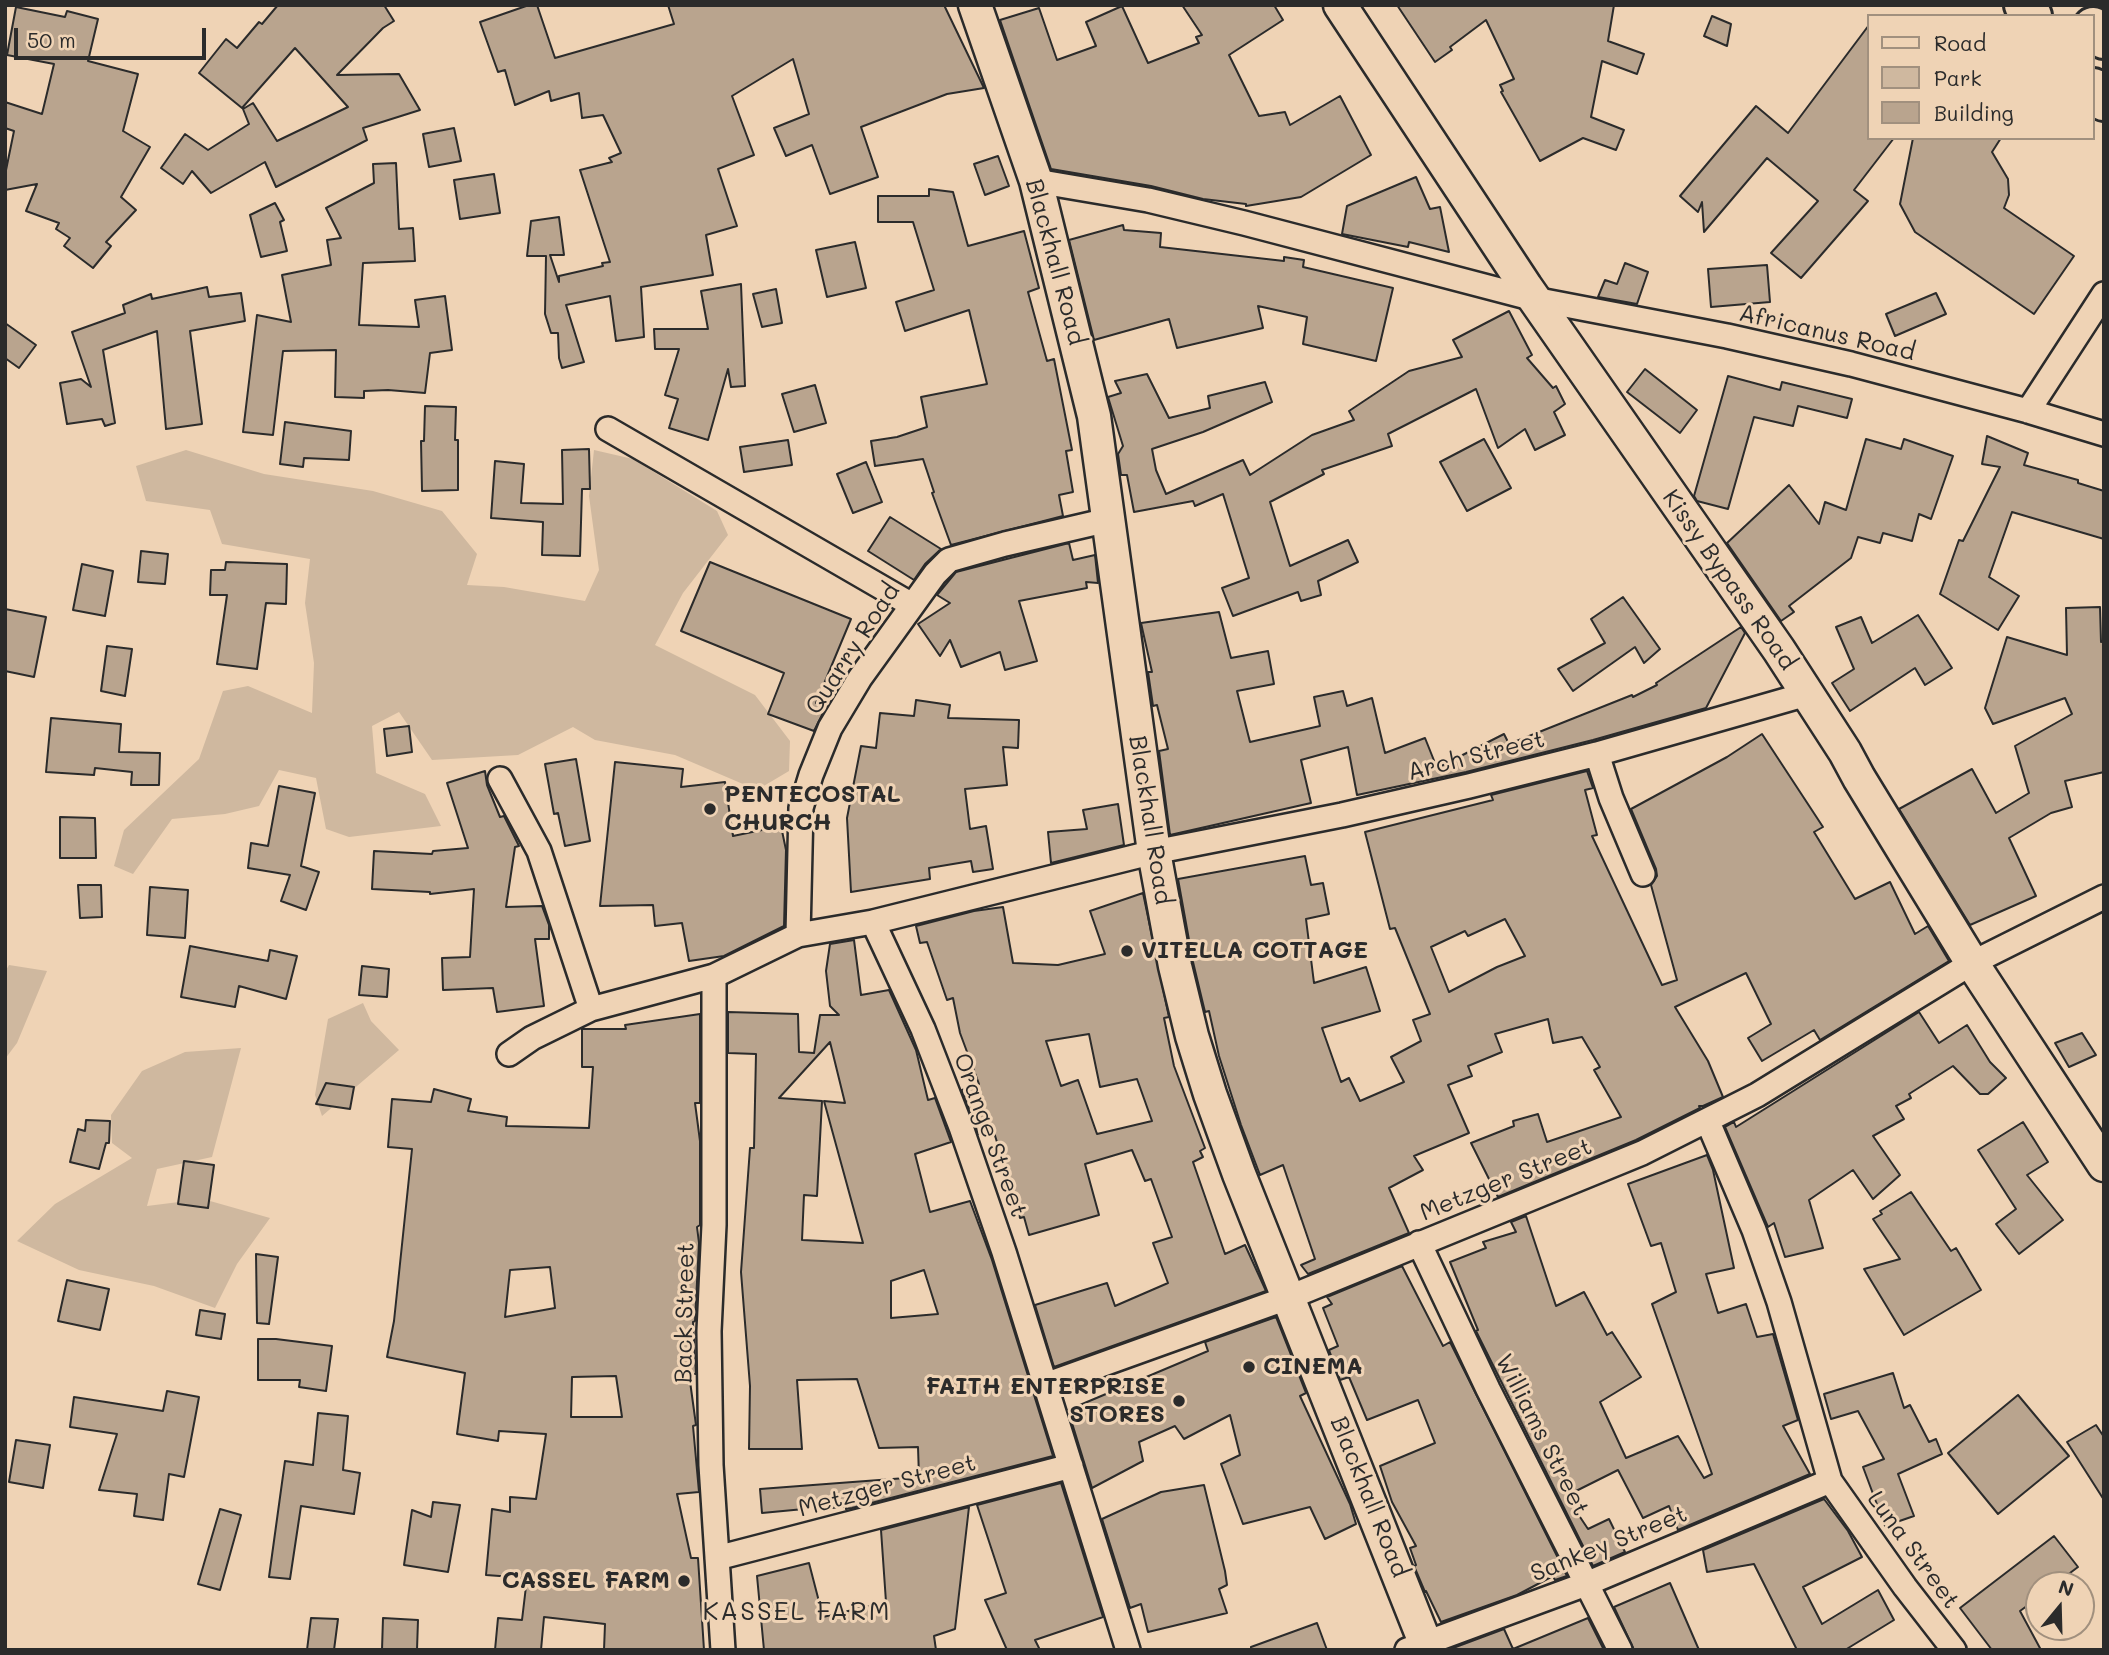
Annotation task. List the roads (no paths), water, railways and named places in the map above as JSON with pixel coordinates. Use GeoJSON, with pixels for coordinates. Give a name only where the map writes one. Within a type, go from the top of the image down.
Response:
{"type":"FeatureCollection","features":[{"type":"Feature","properties":{"kind":"street","name":"Blackhall Road"},"geometry":{"type":"LineString","coordinates":[[975,5],[1036,181],[1094,416],[1154,852],[1175,966],[1196,1048],[1239,1174],[1290,1297],[1420,1647]]}},
{"type":"Feature","properties":{"kind":"street","name":"Kissy Bypass Road"},"geometry":{"type":"LineString","coordinates":[[1340,5],[1534,299],[1779,650],[1845,752],[1966,967],[2104,1164]]}},
{"type":"Feature","properties":{"kind":"street","name":"Africanus Road"},"geometry":{"type":"LineString","coordinates":[[1036,181],[1148,201],[1244,223],[1534,299],[1839,361],[2104,434]]}},
{"type":"Feature","properties":{"kind":"street"},"geometry":{"type":"LineString","coordinates":[[2028,411],[2104,294]]}},
{"type":"Feature","properties":{"kind":"street"},"geometry":{"type":"LineString","coordinates":[[608,429],[912,605]]}},
{"type":"Feature","properties":{"kind":"street","name":"Quarry Road"},"geometry":{"type":"LineString","coordinates":[[798,936],[801,808],[811,775],[830,728],[860,678],[935,574],[949,560],[1108,520]]}},
{"type":"Feature","properties":{"kind":"street","name":"Arch Street"},"geometry":{"type":"LineString","coordinates":[[1154,852],[1342,815],[1597,754],[1807,694]]}},
{"type":"Feature","properties":{"kind":"street"},"geometry":{"type":"LineString","coordinates":[[1597,754],[1611,798],[1643,874]]}},
{"type":"Feature","properties":{"kind":"street"},"geometry":{"type":"LineString","coordinates":[[500,779],[539,851],[591,1009]]}},
{"type":"Feature","properties":{"kind":"street"},"geometry":{"type":"LineString","coordinates":[[509,1054],[532,1038],[591,1009],[714,976],[798,936],[873,922],[1154,852]]}},
{"type":"Feature","properties":{"kind":"street","name":"Metzger Street"},"geometry":{"type":"LineString","coordinates":[[1045,1385],[1290,1297],[1642,1153],[1757,1095],[1966,967],[2104,897]]}},
{"type":"Feature","properties":{"kind":"street","name":"Orange Street"},"geometry":{"type":"LineString","coordinates":[[873,922],[923,1029],[961,1127],[1004,1252],[1128,1650]]}},
{"type":"Feature","properties":{"kind":"street","name":"Back Street"},"geometry":{"type":"LineString","coordinates":[[714,976],[713,1225],[709,1331],[711,1465],[723,1650]]}},
{"type":"Feature","properties":{"kind":"street","name":"Luna Street"},"geometry":{"type":"LineString","coordinates":[[1708,1122],[1754,1230],[1779,1302],[1830,1481],[1905,1587],[1954,1650]]}},
{"type":"Feature","properties":{"kind":"street","name":"Williams Street"},"geometry":{"type":"LineString","coordinates":[[1419,1242],[1488,1389],[1620,1650]]}},
{"type":"Feature","properties":{"kind":"street","name":"Metzger Street"},"geometry":{"type":"LineString","coordinates":[[717,1558],[1071,1466]]}},
{"type":"Feature","properties":{"kind":"street","name":"Sankey Street"},"geometry":{"type":"LineString","coordinates":[[1420,1647],[1586,1584],[1830,1481]]}},
{"type":"Feature","properties":{"kind":"place","name":"PENTECOSTAL CHURCH"},"geometry":{"type":"Point","coordinates":[710,809]}},
{"type":"Feature","properties":{"kind":"place","name":"VITELLA COTTAGE"},"geometry":{"type":"Point","coordinates":[1127,951]}},
{"type":"Feature","properties":{"kind":"place","name":"CINEMA"},"geometry":{"type":"Point","coordinates":[1249,1367]}},
{"type":"Feature","properties":{"kind":"place","name":"FAITH ENTERPRISE STORES"},"geometry":{"type":"Point","coordinates":[1179,1401]}},
{"type":"Feature","properties":{"kind":"place","name":"CASSEL FARM"},"geometry":{"type":"Point","coordinates":[684,1581]}},
{"type":"Feature","properties":{"kind":"district","name":"KASSEL FARM"},"geometry":{"type":"Point","coordinates":[797,1612]}}]}
